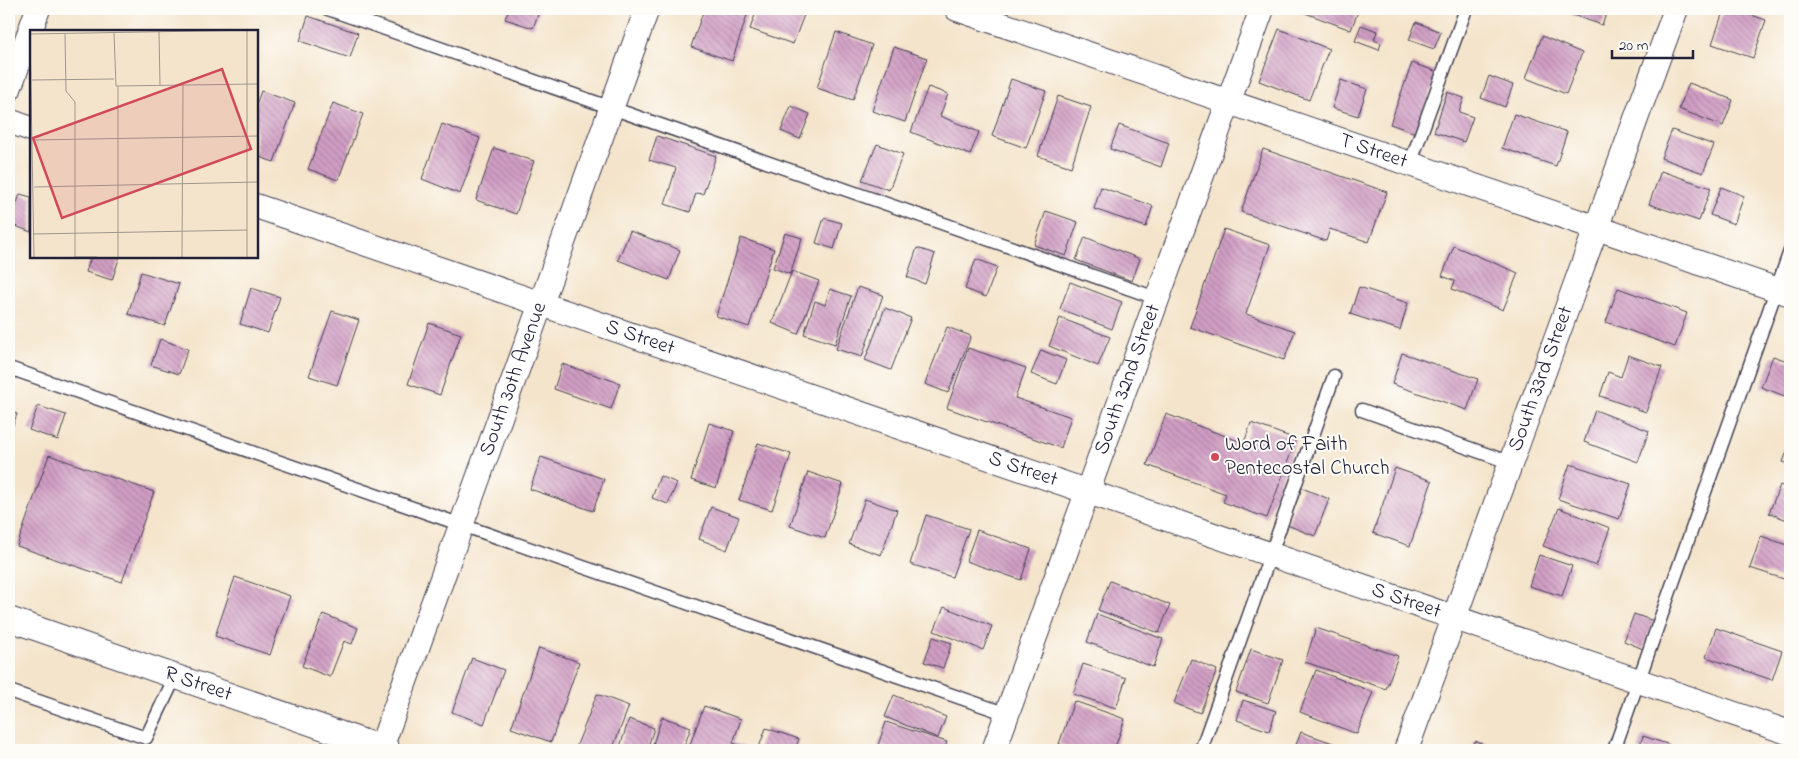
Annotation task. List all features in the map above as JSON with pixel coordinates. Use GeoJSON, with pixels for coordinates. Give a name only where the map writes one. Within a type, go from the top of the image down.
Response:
{"type":"FeatureCollection","features":[{"type":"Feature","properties":{"kind":"street"},"geometry":{"type":"LineString","coordinates":[[30,30],[38,9]]}},
{"type":"Feature","properties":{"kind":"street","name":"South 30th Avenue"},"geometry":{"type":"LineString","coordinates":[[384,749],[461,524],[647,9]]}},
{"type":"Feature","properties":{"kind":"street","name":"T Street"},"geometry":{"type":"LineString","coordinates":[[957,9],[1783,292]]}},
{"type":"Feature","properties":{"kind":"street","name":"South 32nd Street"},"geometry":{"type":"LineString","coordinates":[[994,750],[1086,493],[1159,299],[1262,9]]}},
{"type":"Feature","properties":{"kind":"street","name":"South 33rd Street"},"geometry":{"type":"LineString","coordinates":[[1406,750],[1676,9]]}},
{"type":"Feature","properties":{"kind":"street"},"geometry":{"type":"LineString","coordinates":[[9,89],[30,31]]}},
{"type":"Feature","properties":{"kind":"street"},"geometry":{"type":"LineString","coordinates":[[9,121],[30,129]]}},
{"type":"Feature","properties":{"kind":"street","name":"S Street"},"geometry":{"type":"LineString","coordinates":[[258,207],[1086,493],[1790,733]]}},
{"type":"Feature","properties":{"kind":"street","name":"R Street"},"geometry":{"type":"LineString","coordinates":[[9,620],[384,749]]}},
{"type":"Feature","properties":{"kind":"lane"},"geometry":{"type":"LineString","coordinates":[[328,9],[1159,299]]}},
{"type":"Feature","properties":{"kind":"lane"},"geometry":{"type":"LineString","coordinates":[[1410,164],[1466,9]]}},
{"type":"Feature","properties":{"kind":"lane"},"geometry":{"type":"LineString","coordinates":[[1614,750],[1783,292],[1790,251]]}},
{"type":"Feature","properties":{"kind":"lane"},"geometry":{"type":"LineString","coordinates":[[9,368],[1007,714]]}},
{"type":"Feature","properties":{"kind":"lane"},"geometry":{"type":"LineString","coordinates":[[1201,750],[1334,376]]}},
{"type":"Feature","properties":{"kind":"lane"},"geometry":{"type":"LineString","coordinates":[[1362,410],[1511,463]]}},
{"type":"Feature","properties":{"kind":"lane"},"geometry":{"type":"LineString","coordinates":[[9,691],[146,738],[175,677]]}},
{"type":"Feature","properties":{"kind":"building"},"geometry":{"type":"Polygon","coordinates":[[[509,9],[540,9],[533,28],[505,19],[509,9]]]}},
{"type":"Feature","properties":{"kind":"building"},"geometry":{"type":"Polygon","coordinates":[[[704,9],[749,9],[732,61],[691,47],[704,9]]]}},
{"type":"Feature","properties":{"kind":"building"},"geometry":{"type":"Polygon","coordinates":[[[757,9],[795,9],[805,12],[793,44],[750,29],[757,9]]]}},
{"type":"Feature","properties":{"kind":"building"},"geometry":{"type":"Polygon","coordinates":[[[1301,9],[1359,9],[1351,30],[1300,11],[1301,9]]]}},
{"type":"Feature","properties":{"kind":"building"},"geometry":{"type":"Polygon","coordinates":[[[1555,9],[1608,9],[1602,25],[1555,9]]]}},
{"type":"Feature","properties":{"kind":"building"},"geometry":{"type":"Polygon","coordinates":[[[1724,9],[1734,9],[1766,20],[1753,58],[1712,44],[1724,9]]]}},
{"type":"Feature","properties":{"kind":"building"},"geometry":{"type":"Polygon","coordinates":[[[308,16],[358,33],[350,58],[300,41],[308,16]]]}},
{"type":"Feature","properties":{"kind":"building"},"geometry":{"type":"Polygon","coordinates":[[[1416,22],[1441,32],[1434,49],[1409,40],[1416,22]]]}},
{"type":"Feature","properties":{"kind":"building"},"geometry":{"type":"Polygon","coordinates":[[[1361,25],[1377,31],[1374,40],[1381,43],[1379,50],[1355,41],[1361,25]]]}},
{"type":"Feature","properties":{"kind":"building"},"geometry":{"type":"Polygon","coordinates":[[[1279,29],[1329,49],[1309,100],[1259,81],[1279,29]]]}},
{"type":"Feature","properties":{"kind":"building"},"geometry":{"type":"Polygon","coordinates":[[[836,32],[872,45],[853,100],[817,88],[836,32]]]}},
{"type":"Feature","properties":{"kind":"building"},"geometry":{"type":"Polygon","coordinates":[[[1542,36],[1582,53],[1566,94],[1526,78],[1542,36]]]}},
{"type":"Feature","properties":{"kind":"building"},"geometry":{"type":"Polygon","coordinates":[[[894,47],[927,58],[905,122],[872,111],[894,47]]]}},
{"type":"Feature","properties":{"kind":"building"},"geometry":{"type":"Polygon","coordinates":[[[1412,63],[1438,72],[1416,133],[1390,124],[1412,63]]]}},
{"type":"Feature","properties":{"kind":"building"},"geometry":{"type":"Polygon","coordinates":[[[1489,76],[1513,85],[1505,107],[1481,98],[1489,76]]]}},
{"type":"Feature","properties":{"kind":"building"},"geometry":{"type":"Polygon","coordinates":[[[1011,79],[1046,91],[1026,148],[992,136],[1011,79]]]}},
{"type":"Feature","properties":{"kind":"building"},"geometry":{"type":"Polygon","coordinates":[[[1341,80],[1367,89],[1358,116],[1332,108],[1341,80]]]}},
{"type":"Feature","properties":{"kind":"building"},"geometry":{"type":"Polygon","coordinates":[[[1689,83],[1733,100],[1723,126],[1679,109],[1689,83]]]}},
{"type":"Feature","properties":{"kind":"building"},"geometry":{"type":"Polygon","coordinates":[[[928,87],[948,94],[940,116],[979,132],[970,155],[911,132],[928,87]]]}},
{"type":"Feature","properties":{"kind":"building"},"geometry":{"type":"Polygon","coordinates":[[[261,91],[295,103],[274,162],[258,157],[258,99],[261,91]]]}},
{"type":"Feature","properties":{"kind":"building"},"geometry":{"type":"Polygon","coordinates":[[[1447,92],[1464,98],[1459,112],[1473,117],[1464,142],[1434,132],[1447,92]]]}},
{"type":"Feature","properties":{"kind":"building"},"geometry":{"type":"Polygon","coordinates":[[[1058,96],[1091,107],[1071,167],[1038,156],[1058,96]]]}},
{"type":"Feature","properties":{"kind":"building"},"geometry":{"type":"Polygon","coordinates":[[[333,103],[363,114],[338,180],[308,169],[333,103]]]}},
{"type":"Feature","properties":{"kind":"building"},"geometry":{"type":"Polygon","coordinates":[[[791,106],[810,114],[800,139],[781,131],[791,106]]]}},
{"type":"Feature","properties":{"kind":"building"},"geometry":{"type":"Polygon","coordinates":[[[1514,114],[1567,132],[1556,166],[1502,148],[1514,114]]]}},
{"type":"Feature","properties":{"kind":"building"},"geometry":{"type":"Polygon","coordinates":[[[442,124],[480,138],[460,194],[422,179],[442,124]]]}},
{"type":"Feature","properties":{"kind":"building"},"geometry":{"type":"Polygon","coordinates":[[[1119,125],[1169,143],[1161,167],[1110,149],[1119,125]]]}},
{"type":"Feature","properties":{"kind":"building"},"geometry":{"type":"Polygon","coordinates":[[[1672,130],[1714,145],[1703,173],[1661,158],[1672,130]]]}},
{"type":"Feature","properties":{"kind":"building"},"geometry":{"type":"Polygon","coordinates":[[[657,136],[716,156],[703,194],[696,193],[690,212],[665,204],[676,168],[649,160],[657,136]]]}},
{"type":"Feature","properties":{"kind":"building"},"geometry":{"type":"Polygon","coordinates":[[[877,144],[903,154],[889,190],[862,180],[877,144]]]}},
{"type":"Feature","properties":{"kind":"building"},"geometry":{"type":"Polygon","coordinates":[[[494,148],[534,161],[516,214],[476,200],[494,148]]]}},
{"type":"Feature","properties":{"kind":"building"},"geometry":{"type":"Polygon","coordinates":[[[1263,149],[1387,192],[1369,242],[1330,229],[1326,241],[1241,212],[1263,149]]]}},
{"type":"Feature","properties":{"kind":"building"},"geometry":{"type":"Polygon","coordinates":[[[1661,171],[1711,188],[1699,221],[1649,204],[1661,171]]]}},
{"type":"Feature","properties":{"kind":"building"},"geometry":{"type":"Polygon","coordinates":[[[1101,187],[1153,206],[1146,227],[1094,209],[1101,187]]]}},
{"type":"Feature","properties":{"kind":"building"},"geometry":{"type":"Polygon","coordinates":[[[1721,187],[1744,196],[1734,224],[1710,215],[1721,187]]]}},
{"type":"Feature","properties":{"kind":"building"},"geometry":{"type":"Polygon","coordinates":[[[20,194],[30,197],[30,232],[10,224],[20,194]]]}},
{"type":"Feature","properties":{"kind":"building"},"geometry":{"type":"Polygon","coordinates":[[[1046,211],[1078,222],[1066,256],[1034,245],[1046,211]]]}},
{"type":"Feature","properties":{"kind":"building"},"geometry":{"type":"Polygon","coordinates":[[[824,218],[842,223],[834,249],[816,243],[824,218]]]}},
{"type":"Feature","properties":{"kind":"building"},"geometry":{"type":"Polygon","coordinates":[[[1224,229],[1270,245],[1246,314],[1295,331],[1284,360],[1190,327],[1224,229]]]}},
{"type":"Feature","properties":{"kind":"building"},"geometry":{"type":"Polygon","coordinates":[[[630,231],[680,250],[669,280],[618,260],[630,231]]]}},
{"type":"Feature","properties":{"kind":"building"},"geometry":{"type":"Polygon","coordinates":[[[785,233],[802,238],[790,274],[773,268],[785,233]]]}},
{"type":"Feature","properties":{"kind":"building"},"geometry":{"type":"Polygon","coordinates":[[[1085,237],[1140,259],[1132,281],[1076,260],[1085,237]]]}},
{"type":"Feature","properties":{"kind":"building"},"geometry":{"type":"Polygon","coordinates":[[[741,238],[774,249],[749,327],[716,316],[741,238]]]}},
{"type":"Feature","properties":{"kind":"building"},"geometry":{"type":"Polygon","coordinates":[[[1454,246],[1518,273],[1503,310],[1452,289],[1455,281],[1442,276],[1454,246]]]}},
{"type":"Feature","properties":{"kind":"building"},"geometry":{"type":"Polygon","coordinates":[[[917,248],[935,254],[925,284],[907,277],[917,248]]]}},
{"type":"Feature","properties":{"kind":"building"},"geometry":{"type":"Polygon","coordinates":[[[90,258],[119,258],[112,280],[86,272],[90,258]]]}},
{"type":"Feature","properties":{"kind":"building"},"geometry":{"type":"Polygon","coordinates":[[[976,259],[997,267],[986,297],[965,289],[976,259]]]}},
{"type":"Feature","properties":{"kind":"building"},"geometry":{"type":"Polygon","coordinates":[[[792,271],[819,281],[798,334],[772,323],[792,271]]]}},
{"type":"Feature","properties":{"kind":"building"},"geometry":{"type":"Polygon","coordinates":[[[141,272],[179,284],[165,326],[128,314],[141,272]]]}},
{"type":"Feature","properties":{"kind":"building"},"geometry":{"type":"Polygon","coordinates":[[[1070,282],[1122,302],[1112,329],[1060,309],[1070,282]]]}},
{"type":"Feature","properties":{"kind":"building"},"geometry":{"type":"Polygon","coordinates":[[[858,287],[883,295],[862,357],[836,349],[858,287]]]}},
{"type":"Feature","properties":{"kind":"building"},"geometry":{"type":"Polygon","coordinates":[[[1359,287],[1408,303],[1400,330],[1350,314],[1359,287]]]}},
{"type":"Feature","properties":{"kind":"building"},"geometry":{"type":"Polygon","coordinates":[[[251,288],[280,297],[268,333],[240,324],[251,288]]]}},
{"type":"Feature","properties":{"kind":"building"},"geometry":{"type":"Polygon","coordinates":[[[1618,288],[1687,313],[1675,347],[1606,322],[1618,288]]]}},
{"type":"Feature","properties":{"kind":"building"},"geometry":{"type":"Polygon","coordinates":[[[830,289],[851,296],[835,344],[804,334],[815,301],[825,305],[830,289]]]}},
{"type":"Feature","properties":{"kind":"building"},"geometry":{"type":"Polygon","coordinates":[[[885,308],[911,318],[891,370],[865,360],[885,308]]]}},
{"type":"Feature","properties":{"kind":"building"},"geometry":{"type":"Polygon","coordinates":[[[332,311],[359,320],[337,385],[309,376],[332,311]]]}},
{"type":"Feature","properties":{"kind":"building"},"geometry":{"type":"Polygon","coordinates":[[[1060,318],[1110,337],[1098,366],[1049,346],[1060,318]]]}},
{"type":"Feature","properties":{"kind":"building"},"geometry":{"type":"Polygon","coordinates":[[[429,323],[461,334],[440,395],[408,384],[429,323]]]}},
{"type":"Feature","properties":{"kind":"building"},"geometry":{"type":"Polygon","coordinates":[[[947,327],[971,336],[948,393],[925,384],[947,327]]]}},
{"type":"Feature","properties":{"kind":"building"},"geometry":{"type":"Polygon","coordinates":[[[160,339],[188,349],[179,374],[151,365],[160,339]]]}},
{"type":"Feature","properties":{"kind":"building"},"geometry":{"type":"Polygon","coordinates":[[[968,348],[1026,368],[1015,398],[1071,417],[1061,448],[947,408],[968,348]]]}},
{"type":"Feature","properties":{"kind":"building"},"geometry":{"type":"Polygon","coordinates":[[[1041,350],[1066,360],[1057,384],[1031,374],[1041,350]]]}},
{"type":"Feature","properties":{"kind":"building"},"geometry":{"type":"Polygon","coordinates":[[[1402,353],[1478,379],[1467,410],[1392,384],[1402,353]]]}},
{"type":"Feature","properties":{"kind":"building"},"geometry":{"type":"Polygon","coordinates":[[[1628,355],[1662,367],[1646,412],[1600,396],[1608,372],[1621,377],[1628,355]]]}},
{"type":"Feature","properties":{"kind":"building"},"geometry":{"type":"Polygon","coordinates":[[[1773,356],[1790,362],[1790,398],[1761,387],[1773,356]]]}},
{"type":"Feature","properties":{"kind":"building"},"geometry":{"type":"Polygon","coordinates":[[[562,364],[620,383],[611,409],[554,389],[562,364]]]}},
{"type":"Feature","properties":{"kind":"building"},"geometry":{"type":"Polygon","coordinates":[[[38,406],[66,415],[58,440],[29,430],[38,406]]]}},
{"type":"Feature","properties":{"kind":"building"},"geometry":{"type":"Polygon","coordinates":[[[1595,410],[1649,431],[1638,462],[1584,442],[1595,410]]]}},
{"type":"Feature","properties":{"kind":"building"},"geometry":{"type":"Polygon","coordinates":[[[9,411],[17,414],[9,436],[9,411]]]}},
{"type":"Feature","properties":{"kind":"building"},"geometry":{"type":"Polygon","coordinates":[[[1166,414],[1244,443],[1251,423],[1296,439],[1267,518],[1223,502],[1226,494],[1147,465],[1166,414]]]}},
{"type":"Feature","properties":{"kind":"building"},"geometry":{"type":"Polygon","coordinates":[[[709,423],[734,431],[716,488],[691,480],[709,423]]]}},
{"type":"Feature","properties":{"kind":"building"},"geometry":{"type":"Polygon","coordinates":[[[758,443],[791,454],[772,510],[739,500],[758,443]]]}},
{"type":"Feature","properties":{"kind":"building"},"geometry":{"type":"Polygon","coordinates":[[[1790,443],[1790,465],[1783,462],[1790,443]]]}},
{"type":"Feature","properties":{"kind":"building"},"geometry":{"type":"Polygon","coordinates":[[[49,455],[154,492],[122,582],[17,546],[49,455]]]}},
{"type":"Feature","properties":{"kind":"building"},"geometry":{"type":"Polygon","coordinates":[[[541,457],[604,479],[593,511],[530,489],[541,457]]]}},
{"type":"Feature","properties":{"kind":"building"},"geometry":{"type":"Polygon","coordinates":[[[1570,464],[1631,484],[1619,519],[1558,499],[1570,464]]]}},
{"type":"Feature","properties":{"kind":"building"},"geometry":{"type":"Polygon","coordinates":[[[1395,468],[1432,481],[1410,546],[1373,533],[1395,468]]]}},
{"type":"Feature","properties":{"kind":"building"},"geometry":{"type":"Polygon","coordinates":[[[808,472],[843,484],[825,538],[790,526],[808,472]]]}},
{"type":"Feature","properties":{"kind":"building"},"geometry":{"type":"Polygon","coordinates":[[[660,476],[677,483],[668,504],[652,498],[660,476]]]}},
{"type":"Feature","properties":{"kind":"building"},"geometry":{"type":"Polygon","coordinates":[[[1780,485],[1790,489],[1790,521],[1769,513],[1780,485]]]}},
{"type":"Feature","properties":{"kind":"building"},"geometry":{"type":"Polygon","coordinates":[[[1302,488],[1329,499],[1315,536],[1287,525],[1302,488]]]}},
{"type":"Feature","properties":{"kind":"building"},"geometry":{"type":"Polygon","coordinates":[[[865,499],[897,510],[881,555],[849,544],[865,499]]]}},
{"type":"Feature","properties":{"kind":"building"},"geometry":{"type":"Polygon","coordinates":[[[711,507],[739,517],[727,550],[699,539],[711,507]]]}},
{"type":"Feature","properties":{"kind":"building"},"geometry":{"type":"Polygon","coordinates":[[[1559,508],[1610,528],[1596,566],[1543,546],[1559,508]]]}},
{"type":"Feature","properties":{"kind":"building"},"geometry":{"type":"Polygon","coordinates":[[[926,515],[969,529],[952,577],[910,564],[926,515]]]}},
{"type":"Feature","properties":{"kind":"building"},"geometry":{"type":"Polygon","coordinates":[[[977,530],[1031,549],[1021,580],[966,561],[977,530]]]}},
{"type":"Feature","properties":{"kind":"building"},"geometry":{"type":"Polygon","coordinates":[[[1761,536],[1790,546],[1790,581],[1750,568],[1761,536]]]}},
{"type":"Feature","properties":{"kind":"building"},"geometry":{"type":"Polygon","coordinates":[[[1539,555],[1572,566],[1562,596],[1529,586],[1539,555]]]}},
{"type":"Feature","properties":{"kind":"building"},"geometry":{"type":"Polygon","coordinates":[[[235,577],[290,596],[270,655],[215,636],[235,577]]]}},
{"type":"Feature","properties":{"kind":"building"},"geometry":{"type":"Polygon","coordinates":[[[1110,581],[1170,605],[1159,633],[1098,610],[1110,581]]]}},
{"type":"Feature","properties":{"kind":"building"},"geometry":{"type":"Polygon","coordinates":[[[944,607],[992,626],[983,650],[934,631],[944,607]]]}},
{"type":"Feature","properties":{"kind":"building"},"geometry":{"type":"Polygon","coordinates":[[[323,614],[358,628],[352,644],[344,641],[330,677],[302,666],[323,614]]]}},
{"type":"Feature","properties":{"kind":"building"},"geometry":{"type":"Polygon","coordinates":[[[1097,614],[1163,639],[1153,667],[1087,642],[1097,614]]]}},
{"type":"Feature","properties":{"kind":"building"},"geometry":{"type":"Polygon","coordinates":[[[1634,614],[1654,621],[1643,649],[1624,641],[1634,614]]]}},
{"type":"Feature","properties":{"kind":"building"},"geometry":{"type":"Polygon","coordinates":[[[1316,628],[1398,656],[1386,689],[1305,662],[1316,628]]]}},
{"type":"Feature","properties":{"kind":"building"},"geometry":{"type":"Polygon","coordinates":[[[1716,628],[1782,651],[1772,680],[1706,657],[1716,628]]]}},
{"type":"Feature","properties":{"kind":"building"},"geometry":{"type":"Polygon","coordinates":[[[933,637],[952,643],[943,668],[924,662],[933,637]]]}},
{"type":"Feature","properties":{"kind":"building"},"geometry":{"type":"Polygon","coordinates":[[[539,648],[579,662],[551,742],[511,728],[539,648]]]}},
{"type":"Feature","properties":{"kind":"building"},"geometry":{"type":"Polygon","coordinates":[[[1251,649],[1283,660],[1268,703],[1236,692],[1251,649]]]}},
{"type":"Feature","properties":{"kind":"building"},"geometry":{"type":"Polygon","coordinates":[[[472,658],[504,670],[484,724],[452,712],[472,658]]]}},
{"type":"Feature","properties":{"kind":"building"},"geometry":{"type":"Polygon","coordinates":[[[1191,659],[1217,670],[1200,713],[1174,703],[1191,659]]]}},
{"type":"Feature","properties":{"kind":"building"},"geometry":{"type":"Polygon","coordinates":[[[1083,664],[1126,678],[1116,708],[1073,694],[1083,664]]]}},
{"type":"Feature","properties":{"kind":"building"},"geometry":{"type":"Polygon","coordinates":[[[1316,670],[1373,692],[1357,734],[1300,712],[1316,670]]]}},
{"type":"Feature","properties":{"kind":"building"},"geometry":{"type":"Polygon","coordinates":[[[597,694],[629,706],[612,750],[575,750],[597,694]]]}},
{"type":"Feature","properties":{"kind":"building"},"geometry":{"type":"Polygon","coordinates":[[[894,695],[946,717],[938,738],[885,717],[894,695]]]}},
{"type":"Feature","properties":{"kind":"building"},"geometry":{"type":"Polygon","coordinates":[[[1243,700],[1276,711],[1269,731],[1237,720],[1243,700]]]}},
{"type":"Feature","properties":{"kind":"building"},"geometry":{"type":"Polygon","coordinates":[[[1074,701],[1125,719],[1114,750],[1078,750],[1059,744],[1074,701]]]}},
{"type":"Feature","properties":{"kind":"building"},"geometry":{"type":"Polygon","coordinates":[[[704,706],[741,719],[733,743],[749,748],[749,750],[688,750],[704,706]]]}},
{"type":"Feature","properties":{"kind":"building"},"geometry":{"type":"Polygon","coordinates":[[[662,717],[691,727],[683,750],[651,750],[662,717]]]}},
{"type":"Feature","properties":{"kind":"building"},"geometry":{"type":"Polygon","coordinates":[[[629,719],[654,728],[647,750],[619,750],[629,719]]]}},
{"type":"Feature","properties":{"kind":"building"},"geometry":{"type":"Polygon","coordinates":[[[886,722],[947,742],[944,750],[887,750],[887,748],[878,745],[886,722]]]}},
{"type":"Feature","properties":{"kind":"building"},"geometry":{"type":"Polygon","coordinates":[[[766,728],[799,739],[795,750],[758,750],[766,728]]]}},
{"type":"Feature","properties":{"kind":"building"},"geometry":{"type":"Polygon","coordinates":[[[1301,732],[1353,750],[1294,750],[1301,732]]]}},
{"type":"Feature","properties":{"kind":"building"},"geometry":{"type":"Polygon","coordinates":[[[1643,736],[1670,745],[1668,750],[1638,750],[1643,736]]]}},
{"type":"Feature","properties":{"kind":"building"},"geometry":{"type":"Polygon","coordinates":[[[1475,741],[1502,750],[1471,750],[1475,741]]]}},
{"type":"Feature","properties":{"kind":"place","name":"Word of Faith Pentecostal Church"},"geometry":{"type":"Point","coordinates":[1215,457]}}]}
